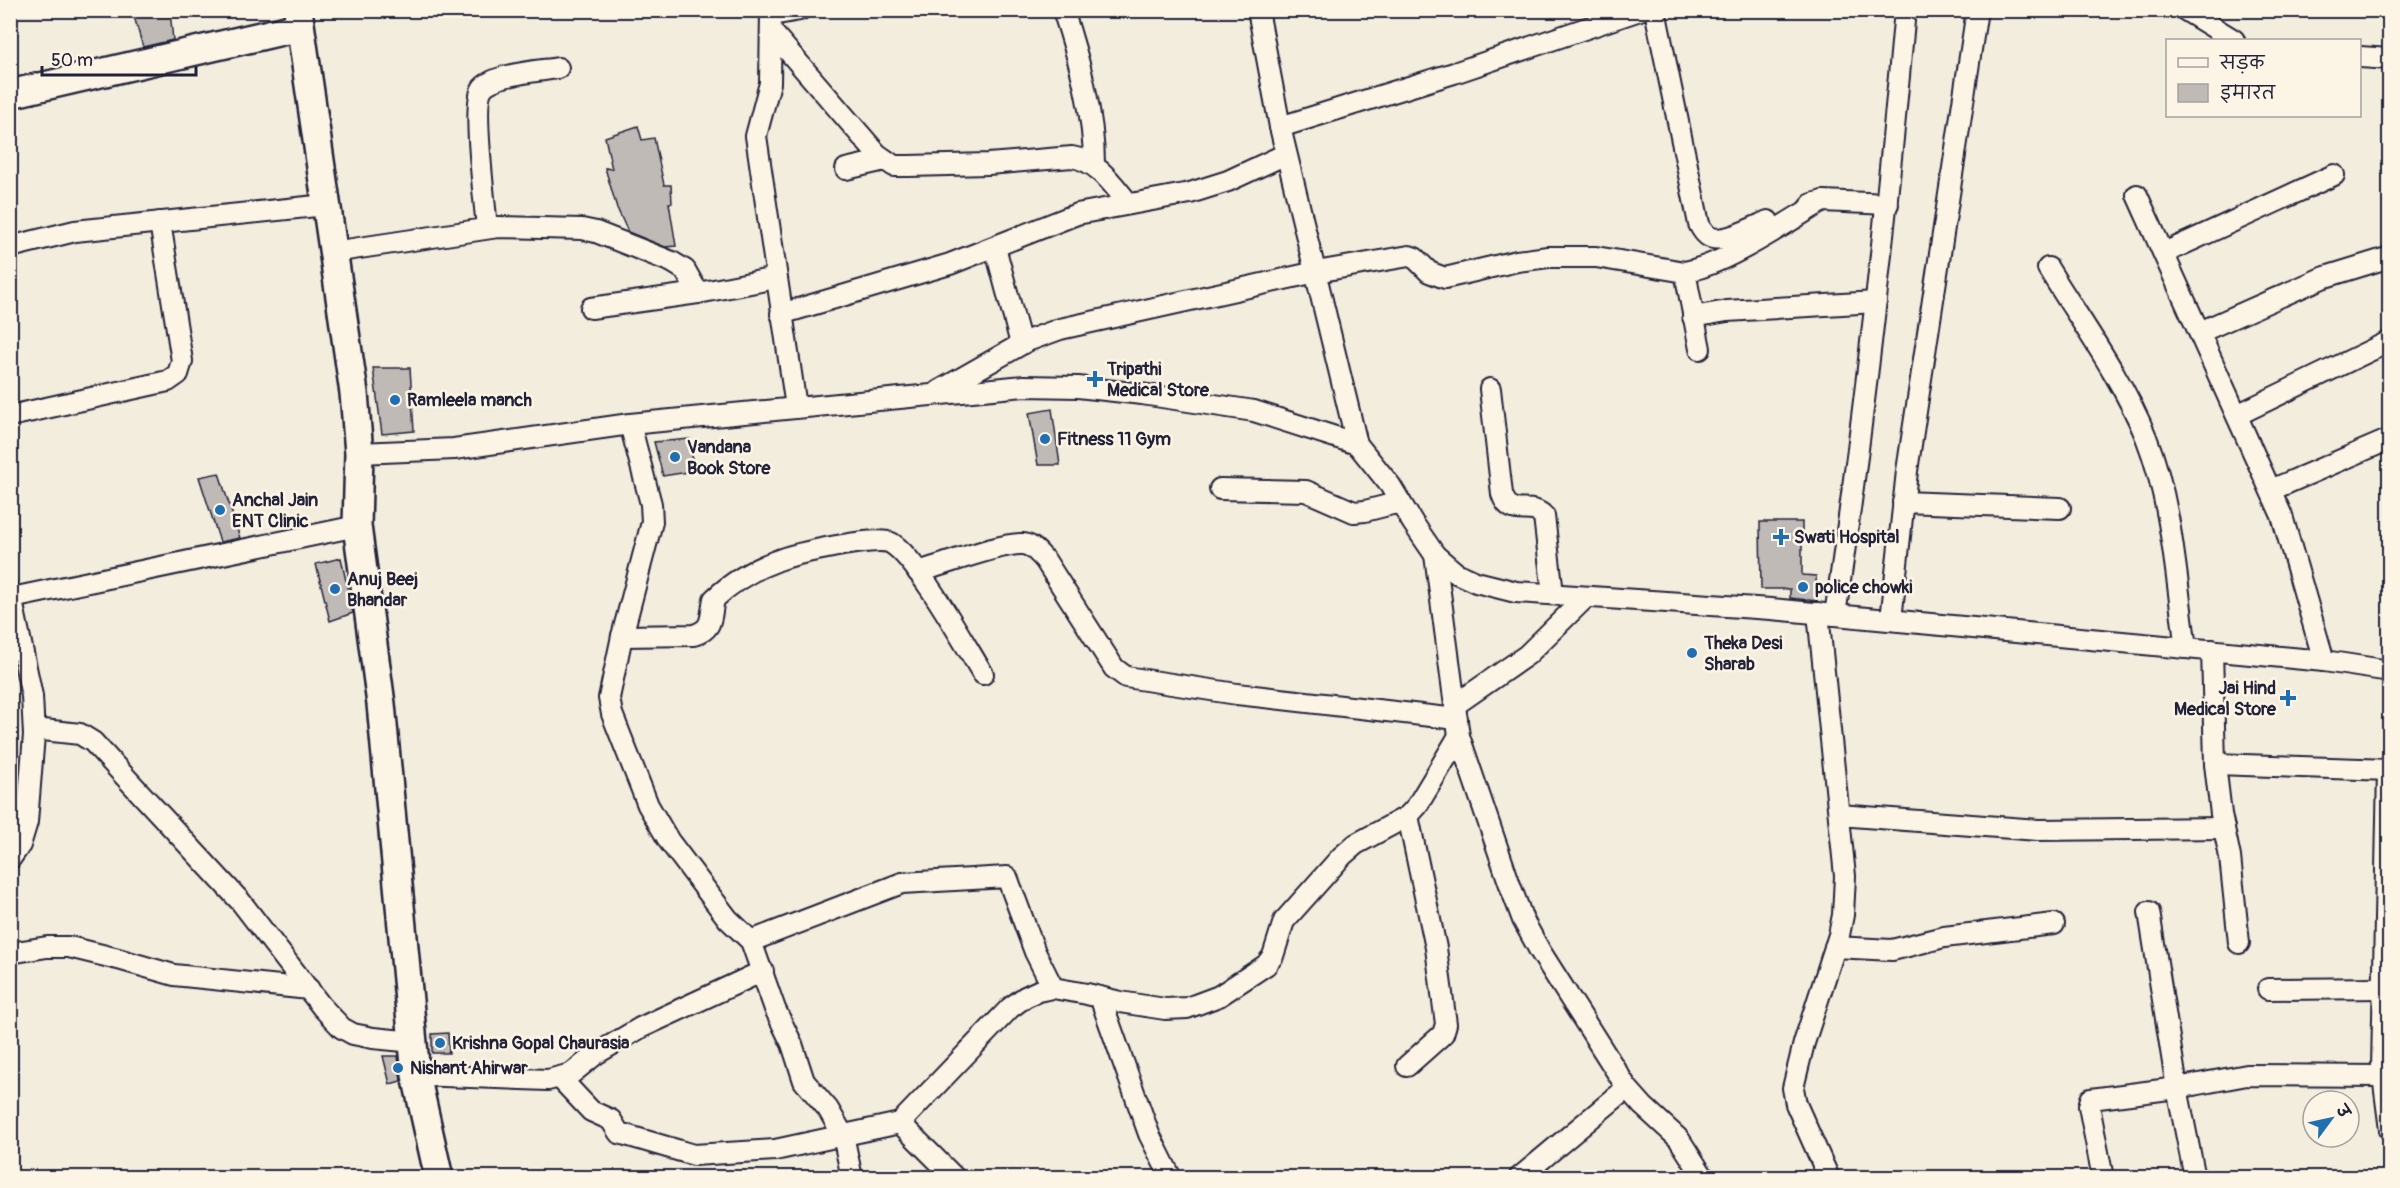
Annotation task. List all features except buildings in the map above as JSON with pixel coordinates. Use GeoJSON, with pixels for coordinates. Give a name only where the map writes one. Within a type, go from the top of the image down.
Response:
{"type":"FeatureCollection","features":[{"type":"Feature","properties":{"kind":"main road"},"geometry":{"type":"LineString","coordinates":[[10,94],[298,19],[354,393],[359,453],[357,526],[381,704],[416,1076],[439,1178]]}},
{"type":"Feature","properties":{"kind":"street"},"geometry":{"type":"LineString","coordinates":[[771,19],[800,10]]}},
{"type":"Feature","properties":{"kind":"street"},"geometry":{"type":"LineString","coordinates":[[1063,10],[1072,38],[1091,121],[1094,164]]}},
{"type":"Feature","properties":{"kind":"street"},"geometry":{"type":"LineString","coordinates":[[1258,10],[1286,154],[1357,444]]}},
{"type":"Feature","properties":{"kind":"street"},"geometry":{"type":"LineString","coordinates":[[1656,10],[1695,211],[1706,235],[1716,240],[1727,238],[1823,201],[1888,204]]}},
{"type":"Feature","properties":{"kind":"street"},"geometry":{"type":"LineString","coordinates":[[1829,1178],[1796,1104],[1793,1089],[1804,1043],[1844,915],[1845,876],[1839,815],[1827,614],[1852,504],[1888,204],[1905,10]]}},
{"type":"Feature","properties":{"kind":"street"},"geometry":{"type":"LineString","coordinates":[[1891,620],[1903,502],[1977,10]]}},
{"type":"Feature","properties":{"kind":"street"},"geometry":{"type":"LineString","coordinates":[[2185,10],[2232,39]]}},
{"type":"Feature","properties":{"kind":"street"},"geometry":{"type":"LineString","coordinates":[[1280,127],[1454,74],[1639,11]]}},
{"type":"Feature","properties":{"kind":"street"},"geometry":{"type":"LineString","coordinates":[[771,19],[885,160],[894,166],[988,164],[1072,157],[1094,164],[1130,204]]}},
{"type":"Feature","properties":{"kind":"street"},"geometry":{"type":"LineString","coordinates":[[771,19],[770,83],[756,136],[796,407]]}},
{"type":"Feature","properties":{"kind":"street"},"geometry":{"type":"LineString","coordinates":[[2361,57],[2390,59]]}},
{"type":"Feature","properties":{"kind":"street"},"geometry":{"type":"LineString","coordinates":[[487,228],[478,120],[482,89],[507,76],[558,68]]}},
{"type":"Feature","properties":{"kind":"street"},"geometry":{"type":"LineString","coordinates":[[781,314],[950,264],[1077,214],[1198,191],[1228,181],[1286,154]]}},
{"type":"Feature","properties":{"kind":"street"},"geometry":{"type":"LineString","coordinates":[[846,169],[885,160]]}},
{"type":"Feature","properties":{"kind":"street"},"geometry":{"type":"LineString","coordinates":[[2164,253],[2334,175]]}},
{"type":"Feature","properties":{"kind":"street"},"geometry":{"type":"LineString","coordinates":[[2137,195],[2271,490],[2291,543],[2324,661]]}},
{"type":"Feature","properties":{"kind":"street"},"geometry":{"type":"LineString","coordinates":[[933,394],[1021,345],[1059,329],[1316,272],[1409,256],[1415,258],[1429,272],[1445,278],[1517,261],[1548,257],[1596,257],[1685,272],[1707,266],[1728,256],[1823,201]]}},
{"type":"Feature","properties":{"kind":"street"},"geometry":{"type":"LineString","coordinates":[[10,247],[75,231],[326,205]]}},
{"type":"Feature","properties":{"kind":"street"},"geometry":{"type":"LineString","coordinates":[[10,416],[168,381],[178,374],[182,361],[160,222]]}},
{"type":"Feature","properties":{"kind":"street"},"geometry":{"type":"LineString","coordinates":[[333,252],[487,228],[523,226],[582,229],[596,232],[679,266],[685,270],[698,293]]}},
{"type":"Feature","properties":{"kind":"street"},"geometry":{"type":"LineString","coordinates":[[995,247],[1021,345]]}},
{"type":"Feature","properties":{"kind":"street"},"geometry":{"type":"LineString","coordinates":[[2200,333],[2322,278],[2390,257]]}},
{"type":"Feature","properties":{"kind":"street"},"geometry":{"type":"LineString","coordinates":[[2048,268],[2121,387],[2147,440],[2169,523],[2186,648]]}},
{"type":"Feature","properties":{"kind":"street"},"geometry":{"type":"LineString","coordinates":[[1685,272],[1700,350]]}},
{"type":"Feature","properties":{"kind":"street"},"geometry":{"type":"LineString","coordinates":[[591,308],[698,293],[776,278]]}},
{"type":"Feature","properties":{"kind":"street"},"geometry":{"type":"LineString","coordinates":[[1693,317],[1727,311],[1876,302]]}},
{"type":"Feature","properties":{"kind":"street"},"geometry":{"type":"LineString","coordinates":[[2237,415],[2386,343]]}},
{"type":"Feature","properties":{"kind":"street"},"geometry":{"type":"LineString","coordinates":[[359,453],[454,449],[630,424],[933,394],[1024,386],[1078,387],[1254,411],[1357,444],[1372,459],[1435,555],[1456,573],[1476,582],[1516,592],[1827,614],[2324,661],[2390,671]]}},
{"type":"Feature","properties":{"kind":"street"},"geometry":{"type":"LineString","coordinates":[[1490,389],[1504,502],[1518,510],[1541,512],[1544,516],[1553,594]]}},
{"type":"Feature","properties":{"kind":"street"},"geometry":{"type":"LineString","coordinates":[[630,424],[651,504],[652,522],[622,636],[609,698],[612,714],[648,805],[669,841],[728,919],[751,941],[775,1009],[792,1044],[804,1081],[828,1109],[843,1135],[852,1178]]}},
{"type":"Feature","properties":{"kind":"street"},"geometry":{"type":"LineString","coordinates":[[2271,490],[2390,438]]}},
{"type":"Feature","properties":{"kind":"street"},"geometry":{"type":"LineString","coordinates":[[1220,489],[1306,492],[1354,512],[1400,502]]}},
{"type":"Feature","properties":{"kind":"street"},"geometry":{"type":"LineString","coordinates":[[1903,502],[2060,508]]}},
{"type":"Feature","properties":{"kind":"street"},"geometry":{"type":"LineString","coordinates":[[10,859],[20,845],[27,822],[34,729],[32,696],[11,594],[357,526]]}},
{"type":"Feature","properties":{"kind":"street"},"geometry":{"type":"LineString","coordinates":[[622,636],[694,635],[704,632],[709,627],[714,599],[721,592],[755,572],[790,556],[868,540],[883,540],[892,543],[918,572],[982,674]]}},
{"type":"Feature","properties":{"kind":"street"},"geometry":{"type":"LineString","coordinates":[[918,572],[1005,546],[1023,544],[1032,547],[1045,560],[1109,661],[1114,668],[1126,676],[1237,694],[1457,720]]}},
{"type":"Feature","properties":{"kind":"street"},"geometry":{"type":"LineString","coordinates":[[1435,555],[1457,720],[1473,780],[1523,920],[1540,951],[1627,1088],[1679,1139],[1701,1176]]}},
{"type":"Feature","properties":{"kind":"street"},"geometry":{"type":"LineString","coordinates":[[560,1078],[591,1111],[611,1120],[619,1132],[694,1155],[775,1150],[900,1123],[1010,1008],[1038,991],[1053,988],[1165,1009],[1187,1008],[1219,996],[1266,965],[1273,956],[1284,921],[1342,856],[1356,844],[1408,816],[1417,806],[1457,720],[1586,597]]}},
{"type":"Feature","properties":{"kind":"street"},"geometry":{"type":"LineString","coordinates":[[2212,650],[2215,764],[2230,857],[2239,943]]}},
{"type":"Feature","properties":{"kind":"street"},"geometry":{"type":"LineString","coordinates":[[34,729],[80,734],[93,742],[241,902],[342,1028],[353,1034],[414,1042]]}},
{"type":"Feature","properties":{"kind":"street"},"geometry":{"type":"LineString","coordinates":[[2215,764],[2389,770],[2388,938],[2384,988],[2382,1076],[2390,1130]]}},
{"type":"Feature","properties":{"kind":"street"},"geometry":{"type":"LineString","coordinates":[[1839,815],[2038,830],[2224,828]]}},
{"type":"Feature","properties":{"kind":"street"},"geometry":{"type":"LineString","coordinates":[[1407,1066],[1443,1034],[1446,1024],[1436,948],[1408,816]]}},
{"type":"Feature","properties":{"kind":"street"},"geometry":{"type":"LineString","coordinates":[[751,941],[902,883],[1006,877],[1035,952],[1053,988]]}},
{"type":"Feature","properties":{"kind":"street"},"geometry":{"type":"LineString","coordinates":[[2149,912],[2194,1178]]}},
{"type":"Feature","properties":{"kind":"street"},"geometry":{"type":"LineString","coordinates":[[1835,947],[1892,950],[1944,938],[2054,924]]}},
{"type":"Feature","properties":{"kind":"street"},"geometry":{"type":"LineString","coordinates":[[10,953],[47,947],[69,947],[174,975],[309,989]]}},
{"type":"Feature","properties":{"kind":"street"},"geometry":{"type":"LineString","coordinates":[[416,1076],[548,1080],[560,1078],[571,1074],[596,1054],[640,1028],[763,971]]}},
{"type":"Feature","properties":{"kind":"street"},"geometry":{"type":"LineString","coordinates":[[2268,989],[2384,988]]}},
{"type":"Feature","properties":{"kind":"street"},"geometry":{"type":"LineString","coordinates":[[1100,997],[1149,1134],[1171,1178]]}},
{"type":"Feature","properties":{"kind":"street"},"geometry":{"type":"LineString","coordinates":[[2103,1178],[2089,1106],[2091,1099],[2266,1074],[2382,1076]]}},
{"type":"Feature","properties":{"kind":"street"},"geometry":{"type":"LineString","coordinates":[[1519,1178],[1627,1088]]}},
{"type":"Feature","properties":{"kind":"street"},"geometry":{"type":"LineString","coordinates":[[900,1123],[955,1178]]}},
{"type":"Feature","properties":{"kind":"place","name":"Tripathi Medical Store"},"geometry":{"type":"Point","coordinates":[1095,379]}},
{"type":"Feature","properties":{"kind":"place","name":"Ramleela manch"},"geometry":{"type":"Point","coordinates":[395,400]}},
{"type":"Feature","properties":{"kind":"place","name":"Fitness 11 Gym"},"geometry":{"type":"Point","coordinates":[1045,439]}},
{"type":"Feature","properties":{"kind":"place","name":"Vandana Book Store"},"geometry":{"type":"Point","coordinates":[675,457]}},
{"type":"Feature","properties":{"kind":"place","name":"Anchal Jain ENT Clinic"},"geometry":{"type":"Point","coordinates":[220,510]}},
{"type":"Feature","properties":{"kind":"place","name":"Swati Hospital"},"geometry":{"type":"Point","coordinates":[1781,537]}},
{"type":"Feature","properties":{"kind":"place","name":"police chowki"},"geometry":{"type":"Point","coordinates":[1803,587]}},
{"type":"Feature","properties":{"kind":"place","name":"Anuj Beej Bhandar"},"geometry":{"type":"Point","coordinates":[335,589]}},
{"type":"Feature","properties":{"kind":"place","name":"Theka Desi Sharab"},"geometry":{"type":"Point","coordinates":[1692,653]}},
{"type":"Feature","properties":{"kind":"place","name":"Jai Hind Medical Store"},"geometry":{"type":"Point","coordinates":[2288,698]}},
{"type":"Feature","properties":{"kind":"place","name":"Krishna Gopal Chaurasia"},"geometry":{"type":"Point","coordinates":[440,1043]}},
{"type":"Feature","properties":{"kind":"place","name":"Nishant Ahirwar"},"geometry":{"type":"Point","coordinates":[398,1068]}}]}
